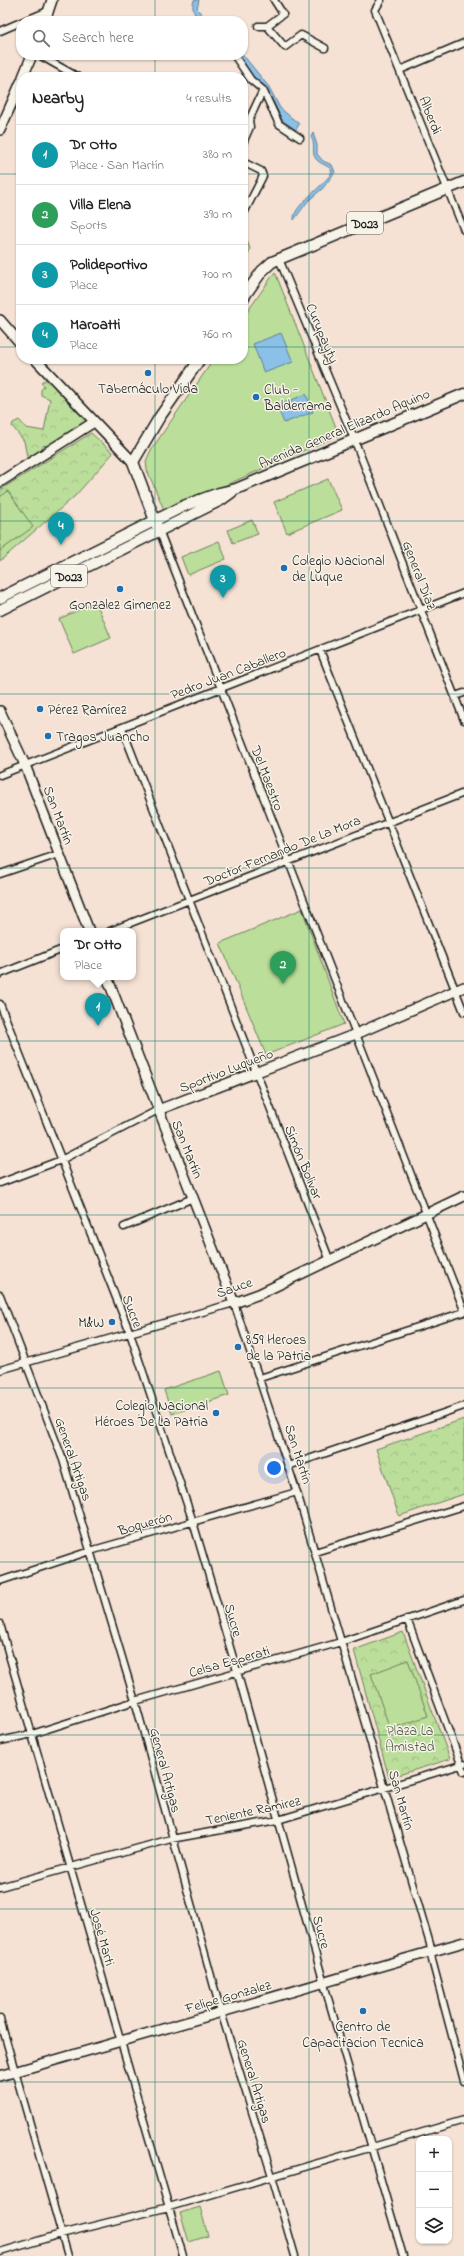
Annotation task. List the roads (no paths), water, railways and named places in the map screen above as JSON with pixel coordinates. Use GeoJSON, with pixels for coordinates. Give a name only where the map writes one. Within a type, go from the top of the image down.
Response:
{"type":"FeatureCollection","features":[{"type":"Feature","properties":{"kind":"main road","name":"D023"},"geometry":{"type":"LineString","coordinates":[[248,291],[262,272],[279,259],[464,182]]}},
{"type":"Feature","properties":{"kind":"main road"},"geometry":{"type":"LineString","coordinates":[[157,525],[132,462],[159,418],[197,364]]}},
{"type":"Feature","properties":{"kind":"main road","name":"Avenida General Elizardo Aquino"},"geometry":{"type":"LineString","coordinates":[[0,598],[157,525],[221,500],[236,489],[464,394]]}},
{"type":"Feature","properties":{"kind":"main road","name":"Avenida General Elizardo Aquino"},"geometry":{"type":"LineString","coordinates":[[0,610],[157,525]]}},
{"type":"Feature","properties":{"kind":"street"},"geometry":{"type":"LineString","coordinates":[[46,16],[52,0]]}},
{"type":"Feature","properties":{"kind":"street"},"geometry":{"type":"LineString","coordinates":[[258,26],[267,26],[283,14],[274,0]]}},
{"type":"Feature","properties":{"kind":"street","name":"Alberdi"},"geometry":{"type":"LineString","coordinates":[[381,0],[374,10],[400,70],[464,230]]}},
{"type":"Feature","properties":{"kind":"street"},"geometry":{"type":"LineString","coordinates":[[36,16],[48,11]]}},
{"type":"Feature","properties":{"kind":"street"},"geometry":{"type":"LineString","coordinates":[[0,31],[16,24]]}},
{"type":"Feature","properties":{"kind":"street"},"geometry":{"type":"LineString","coordinates":[[267,26],[286,48],[301,35],[325,48]]}},
{"type":"Feature","properties":{"kind":"street"},"geometry":{"type":"LineString","coordinates":[[400,70],[464,43]]}},
{"type":"Feature","properties":{"kind":"street"},"geometry":{"type":"LineString","coordinates":[[25,72],[30,60]]}},
{"type":"Feature","properties":{"kind":"street"},"geometry":{"type":"LineString","coordinates":[[47,60],[69,72]]}},
{"type":"Feature","properties":{"kind":"street"},"geometry":{"type":"LineString","coordinates":[[237,60],[246,72]]}},
{"type":"Feature","properties":{"kind":"street"},"geometry":{"type":"LineString","coordinates":[[248,76],[263,90],[279,124],[300,138]]}},
{"type":"Feature","properties":{"kind":"street"},"geometry":{"type":"LineString","coordinates":[[248,132],[250,127],[249,120],[263,90]]}},
{"type":"Feature","properties":{"kind":"street"},"geometry":{"type":"LineString","coordinates":[[0,130],[16,93]]}},
{"type":"Feature","properties":{"kind":"street"},"geometry":{"type":"LineString","coordinates":[[248,164],[261,171],[263,176],[248,205]]}},
{"type":"Feature","properties":{"kind":"street","name":"Curupayty"},"geometry":{"type":"LineString","coordinates":[[279,259],[354,439]]}},
{"type":"Feature","properties":{"kind":"street"},"geometry":{"type":"LineString","coordinates":[[0,320],[16,338]]}},
{"type":"Feature","properties":{"kind":"street"},"geometry":{"type":"LineString","coordinates":[[40,364],[132,462]]}},
{"type":"Feature","properties":{"kind":"street"},"geometry":{"type":"LineString","coordinates":[[0,482],[94,422]]}},
{"type":"Feature","properties":{"kind":"street","name":"General Díaz"},"geometry":{"type":"LineString","coordinates":[[354,439],[464,720]]}},
{"type":"Feature","properties":{"kind":"street","name":"Del Maestro"},"geometry":{"type":"LineString","coordinates":[[157,525],[464,1311]]}},
{"type":"Feature","properties":{"kind":"street","name":"Pedro Juan Caballero"},"geometry":{"type":"LineString","coordinates":[[0,775],[464,594]]}},
{"type":"Feature","properties":{"kind":"street"},"geometry":{"type":"LineString","coordinates":[[320,650],[389,821],[460,989],[464,1012]]}},
{"type":"Feature","properties":{"kind":"street"},"geometry":{"type":"LineString","coordinates":[[455,696],[464,693]]}},
{"type":"Feature","properties":{"kind":"street","name":"San Martín"},"geometry":{"type":"LineString","coordinates":[[0,711],[25,765],[88,928]]}},
{"type":"Feature","properties":{"kind":"street","name":"Simón Bolivar"},"geometry":{"type":"LineString","coordinates":[[122,728],[188,901],[330,1261]]}},
{"type":"Feature","properties":{"kind":"street","name":"Doctor Fernando De La Mora"},"geometry":{"type":"LineString","coordinates":[[118,928],[464,792]]}},
{"type":"Feature","properties":{"kind":"street"},"geometry":{"type":"LineString","coordinates":[[0,874],[59,854]]}},
{"type":"Feature","properties":{"kind":"street"},"geometry":{"type":"LineString","coordinates":[[0,974],[60,950]]}},
{"type":"Feature","properties":{"kind":"street","name":"San Martín"},"geometry":{"type":"LineString","coordinates":[[108,980],[234,1303],[297,1492],[431,1952],[464,2081]]}},
{"type":"Feature","properties":{"kind":"street","name":"Sportivo Luqueño"},"geometry":{"type":"LineString","coordinates":[[0,1183],[61,1160],[158,1110],[356,1034],[460,989]]}},
{"type":"Feature","properties":{"kind":"street","name":"Sucre"},"geometry":{"type":"LineString","coordinates":[[0,1004],[130,1333],[193,1522],[237,1671],[324,1984],[403,2256]]}},
{"type":"Feature","properties":{"kind":"street","name":"Sauce"},"geometry":{"type":"LineString","coordinates":[[0,1370],[234,1303],[259,1294],[464,1196]]}},
{"type":"Feature","properties":{"kind":"street"},"geometry":{"type":"LineString","coordinates":[[124,1227],[193,1198]]}},
{"type":"Feature","properties":{"kind":"street","name":"General Artigas"},"geometry":{"type":"LineString","coordinates":[[0,1295],[63,1460],[135,1701],[171,1839],[221,2012],[272,2176],[294,2256]]}},
{"type":"Feature","properties":{"kind":"street"},"geometry":{"type":"LineString","coordinates":[[260,1378],[464,1311]]}},
{"type":"Feature","properties":{"kind":"street"},"geometry":{"type":"LineString","coordinates":[[288,1466],[464,1406]]}},
{"type":"Feature","properties":{"kind":"street","name":"Boquerón"},"geometry":{"type":"LineString","coordinates":[[0,1581],[90,1551],[297,1492]]}},
{"type":"Feature","properties":{"kind":"street"},"geometry":{"type":"LineString","coordinates":[[315,1552],[464,1506]]}},
{"type":"Feature","properties":{"kind":"street","name":"Celsa Esperati"},"geometry":{"type":"LineString","coordinates":[[0,1742],[32,1734],[135,1701],[237,1671],[341,1642],[464,1600]]}},
{"type":"Feature","properties":{"kind":"street"},"geometry":{"type":"LineString","coordinates":[[407,1620],[463,1765],[464,1772]]}},
{"type":"Feature","properties":{"kind":"street","name":"José Marti"},"geometry":{"type":"LineString","coordinates":[[0,1624],[183,2256]]}},
{"type":"Feature","properties":{"kind":"street","name":"Teniente Ramirez"},"geometry":{"type":"LineString","coordinates":[[0,1887],[171,1839],[278,1820],[463,1765]]}},
{"type":"Feature","properties":{"kind":"street","name":"Felipe Gonzalez"},"geometry":{"type":"LineString","coordinates":[[0,2076],[324,1984],[464,1942]]}},
{"type":"Feature","properties":{"kind":"street"},"geometry":{"type":"LineString","coordinates":[[0,2019],[68,2256]]}},
{"type":"Feature","properties":{"kind":"street"},"geometry":{"type":"LineString","coordinates":[[0,2252],[61,2234],[168,2207],[464,2120]]}},
{"type":"Feature","properties":{"kind":"water"},"geometry":{"type":"Polygon","coordinates":[[[194,0],[199,0],[197,9],[203,16],[197,16],[193,6],[194,0]]]}},
{"type":"Feature","properties":{"kind":"water"},"geometry":{"type":"Polygon","coordinates":[[[240,60],[247,60],[269,87],[280,108],[299,124],[296,130],[282,120],[273,101],[257,85],[240,60]]]}},
{"type":"Feature","properties":{"kind":"water"},"geometry":{"type":"Polygon","coordinates":[[[313,133],[317,145],[317,154],[323,161],[332,165],[335,172],[323,188],[308,201],[294,220],[298,208],[329,177],[332,171],[315,157],[311,137],[313,133]]]}},
{"type":"Feature","properties":{"kind":"water"},"geometry":{"type":"Polygon","coordinates":[[[281,333],[293,362],[264,373],[253,344],[281,333]]]}},
{"type":"Feature","properties":{"kind":"water"},"geometry":{"type":"Polygon","coordinates":[[[306,394],[313,412],[284,423],[277,406],[306,394]]]}},
{"type":"Feature","properties":{"kind":"place","name":"Tabernáculo Vida"},"geometry":{"type":"Point","coordinates":[148,373]}},
{"type":"Feature","properties":{"kind":"place","name":"Club - Balderrama"},"geometry":{"type":"Point","coordinates":[256,397]}},
{"type":"Feature","properties":{"kind":"place","name":"Maroatti"},"geometry":{"type":"Point","coordinates":[61,545]}},
{"type":"Feature","properties":{"kind":"place","name":"Colegio Nacional de Luque"},"geometry":{"type":"Point","coordinates":[284,568]}},
{"type":"Feature","properties":{"kind":"place","name":"Gonzalez Gimenez"},"geometry":{"type":"Point","coordinates":[120,589]}},
{"type":"Feature","properties":{"kind":"place","name":"Polideportivo"},"geometry":{"type":"Point","coordinates":[223,598]}},
{"type":"Feature","properties":{"kind":"place","name":"Pérez Ramírez"},"geometry":{"type":"Point","coordinates":[40,709]}},
{"type":"Feature","properties":{"kind":"place","name":"Tragos Juancho"},"geometry":{"type":"Point","coordinates":[48,736]}},
{"type":"Feature","properties":{"kind":"place","name":"Villa Elena"},"geometry":{"type":"Point","coordinates":[283,984]}},
{"type":"Feature","properties":{"kind":"place","name":"Dr Otto"},"geometry":{"type":"Point","coordinates":[98,1026]}},
{"type":"Feature","properties":{"kind":"place","name":"M&W"},"geometry":{"type":"Point","coordinates":[112,1322]}},
{"type":"Feature","properties":{"kind":"place","name":"859 Heroes de la Patria"},"geometry":{"type":"Point","coordinates":[238,1347]}},
{"type":"Feature","properties":{"kind":"place","name":"Colegio Nacional Héroes De La Patria"},"geometry":{"type":"Point","coordinates":[216,1413]}},
{"type":"Feature","properties":{"kind":"place","name":"Centro de Capacitacion Tecnica"},"geometry":{"type":"Point","coordinates":[363,2011]}},
{"type":"Feature","properties":{"kind":"park label","name":"Plaza La Amistad"},"geometry":{"type":"Point","coordinates":[410,1738]}}]}
